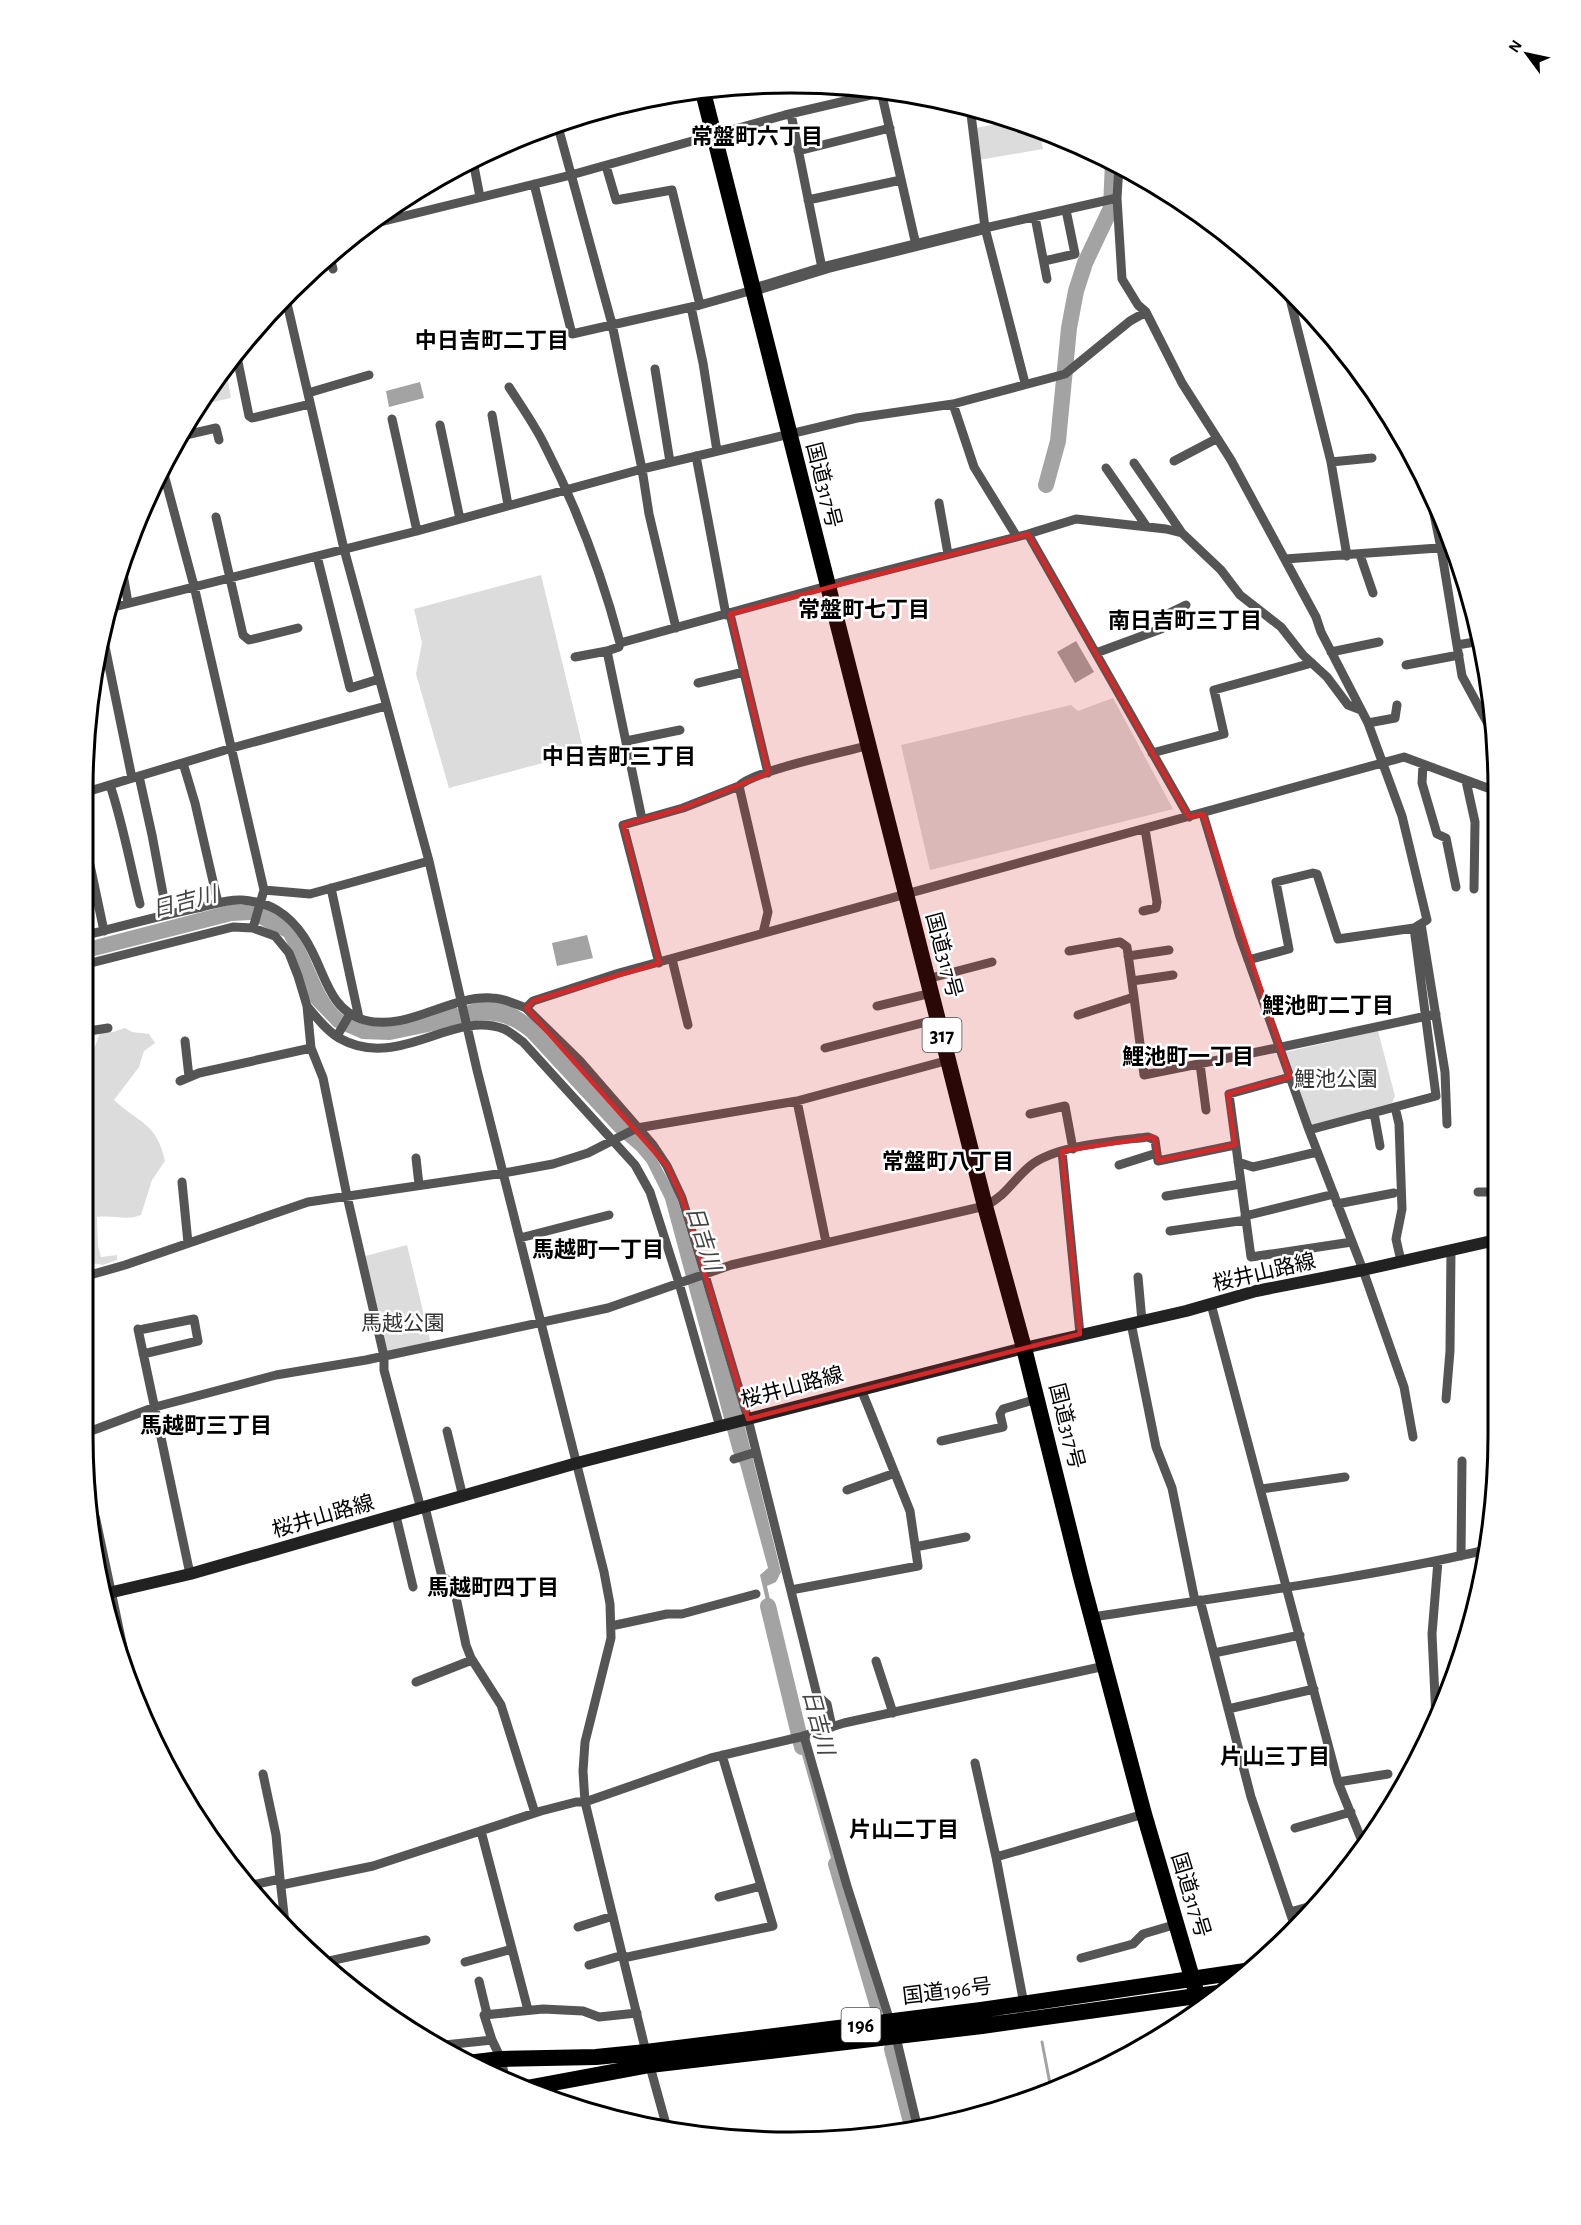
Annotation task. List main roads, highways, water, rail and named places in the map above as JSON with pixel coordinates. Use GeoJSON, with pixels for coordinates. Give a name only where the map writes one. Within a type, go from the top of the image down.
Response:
{"type":"FeatureCollection","features":[{"type":"Feature","properties":{"kind":"highway","name":"国道317号"},"geometry":{"type":"LineString","coordinates":[[704,98],[985,1206],[1024,1348],[1144,1814],[1198,2000]]}},
{"type":"Feature","properties":{"kind":"highway","name":"国道196号"},"geometry":{"type":"LineString","coordinates":[[893,2029],[1024,2004],[1234,1972]]}},
{"type":"Feature","properties":{"kind":"highway","name":"国道196号"},"geometry":{"type":"LineString","coordinates":[[539,2085],[648,2058],[893,2029],[1196,2001]]}},
{"type":"Feature","properties":{"kind":"highway","name":"国道196号"},"geometry":{"type":"LineString","coordinates":[[484,2061],[596,2057],[648,2058]]}},
{"type":"Feature","properties":{"kind":"main road","name":"桜井山路線"},"geometry":{"type":"LineString","coordinates":[[111,1592],[190,1574],[577,1463],[861,1389],[1257,1291],[1488,1242]]}},
{"type":"Feature","properties":{"kind":"waterway"},"geometry":{"type":"LineString","coordinates":[[1046,485],[1058,441],[1069,328],[1076,291],[1085,263],[1111,208],[1113,172]]}},
{"type":"Feature","properties":{"kind":"waterway","name":"日吉川"},"geometry":{"type":"LineString","coordinates":[[768,1606],[802,1747]]}},
{"type":"Feature","properties":{"kind":"waterway","name":"日吉川"},"geometry":{"type":"LineString","coordinates":[[836,1864],[878,2007]]}},
{"type":"Feature","properties":{"kind":"waterway"},"geometry":{"type":"LineString","coordinates":[[1042,2042],[1050,2082]]}},
{"type":"Feature","properties":{"kind":"waterway","name":"日吉川"},"geometry":{"type":"LineString","coordinates":[[892,2049],[911,2122]]}},
{"type":"Feature","properties":{"kind":"district","name":"常盤町六丁目"},"geometry":{"type":"Point","coordinates":[757,136]}},
{"type":"Feature","properties":{"kind":"district","name":"中日吉町二丁目"},"geometry":{"type":"Point","coordinates":[492,340]}},
{"type":"Feature","properties":{"kind":"district","name":"常盤町七丁目"},"geometry":{"type":"Point","coordinates":[864,609]}},
{"type":"Feature","properties":{"kind":"district","name":"南日吉町三丁目"},"geometry":{"type":"Point","coordinates":[1185,620]}},
{"type":"Feature","properties":{"kind":"district","name":"中日吉町三丁目"},"geometry":{"type":"Point","coordinates":[619,756]}},
{"type":"Feature","properties":{"kind":"district","name":"鯉池町二丁目"},"geometry":{"type":"Point","coordinates":[1328,1005]}},
{"type":"Feature","properties":{"kind":"district","name":"鯉池町一丁目"},"geometry":{"type":"Point","coordinates":[1188,1056]}},
{"type":"Feature","properties":{"kind":"district","name":"常盤町八丁目"},"geometry":{"type":"Point","coordinates":[948,1161]}},
{"type":"Feature","properties":{"kind":"district","name":"馬越町一丁目"},"geometry":{"type":"Point","coordinates":[598,1249]}},
{"type":"Feature","properties":{"kind":"district","name":"馬越町三丁目"},"geometry":{"type":"Point","coordinates":[206,1425]}},
{"type":"Feature","properties":{"kind":"district","name":"馬越町四丁目"},"geometry":{"type":"Point","coordinates":[493,1587]}},
{"type":"Feature","properties":{"kind":"district","name":"片山三丁目"},"geometry":{"type":"Point","coordinates":[1275,1756]}},
{"type":"Feature","properties":{"kind":"district","name":"片山二丁目"},"geometry":{"type":"Point","coordinates":[904,1829]}},
{"type":"Feature","properties":{"kind":"park label","name":"鯉池公園"},"geometry":{"type":"Point","coordinates":[1336,1079]}},
{"type":"Feature","properties":{"kind":"park label","name":"馬越公園"},"geometry":{"type":"Point","coordinates":[403,1323]}}]}
